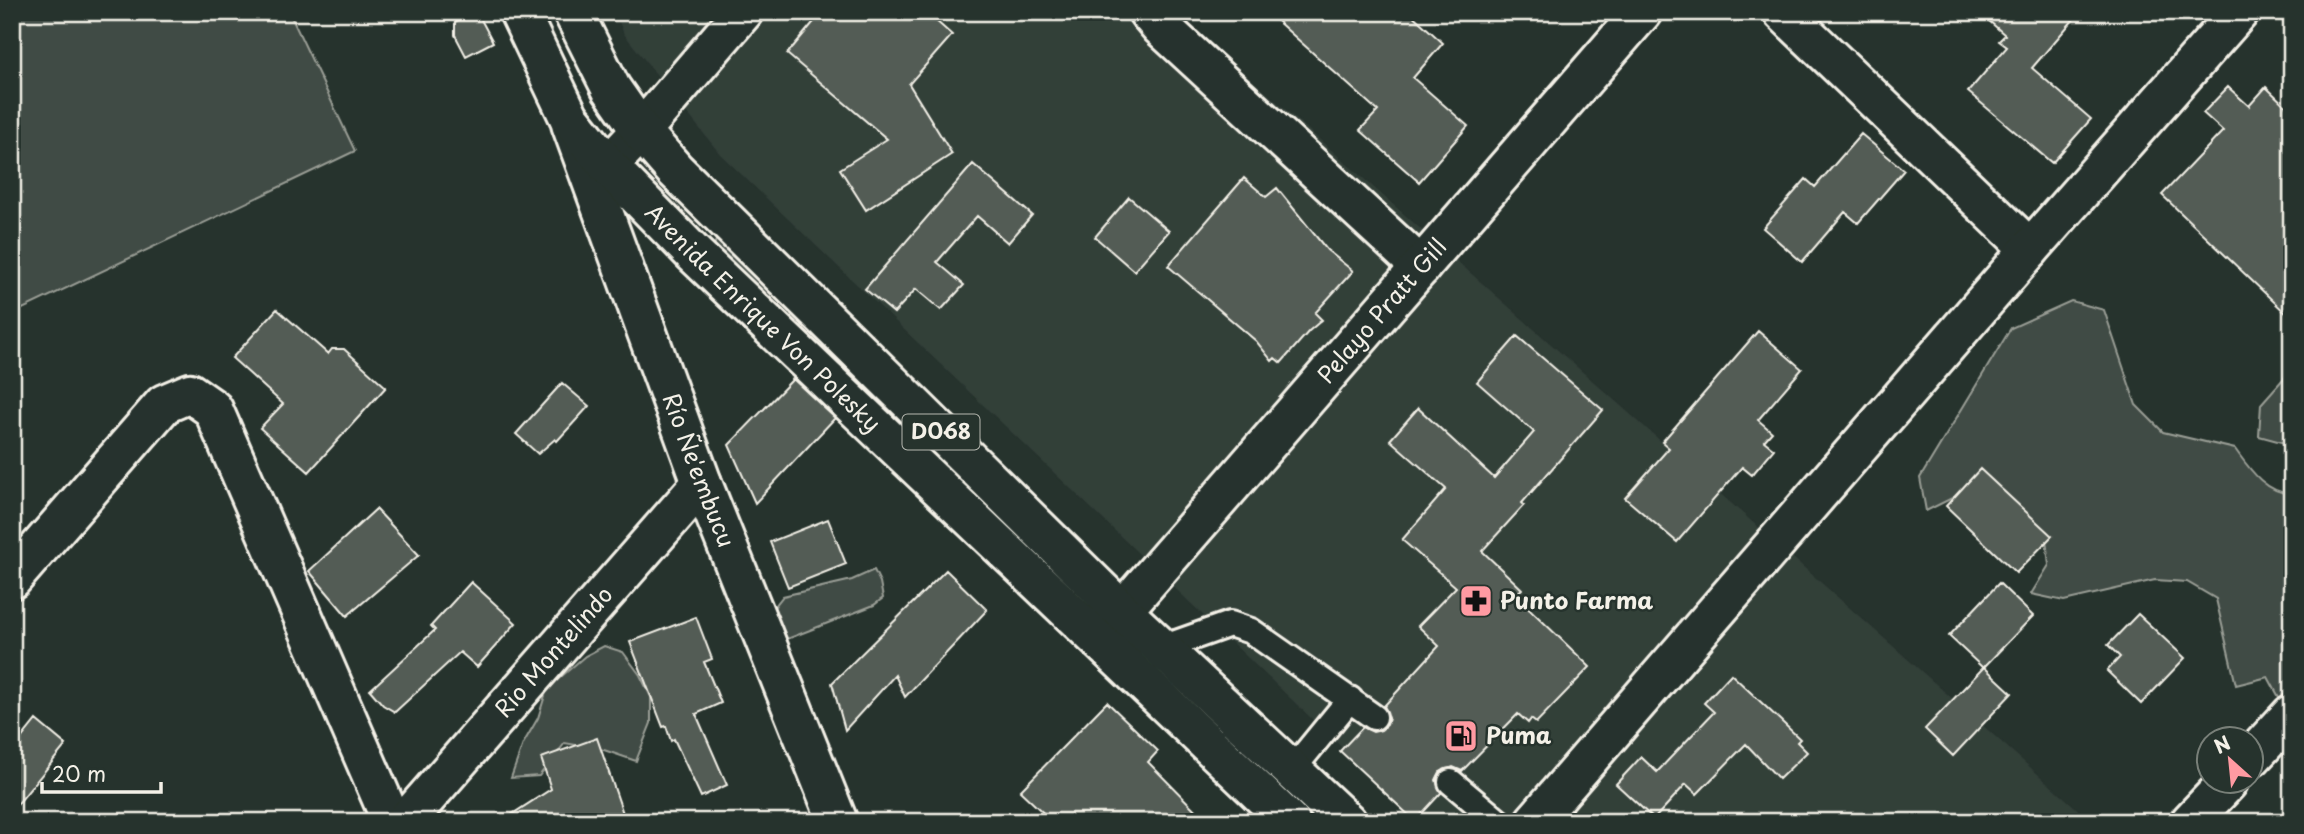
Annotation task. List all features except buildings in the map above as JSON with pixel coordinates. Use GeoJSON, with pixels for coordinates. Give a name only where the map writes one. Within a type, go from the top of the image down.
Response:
{"type":"FeatureCollection","features":[{"type":"Feature","properties":{"kind":"street","name":"Avenida Enrique Von Polesky"},"geometry":{"type":"LineString","coordinates":[[519,12],[569,117],[608,166],[704,263],[1290,822]]}},
{"type":"Feature","properties":{"kind":"street","name":"Avenida Enrique Von Polesky"},"geometry":{"type":"LineString","coordinates":[[573,12],[611,88],[641,131],[675,170],[1122,611],[1347,822]]}},
{"type":"Feature","properties":{"kind":"street"},"geometry":{"type":"LineString","coordinates":[[608,166],[743,12]]}},
{"type":"Feature","properties":{"kind":"street"},"geometry":{"type":"LineString","coordinates":[[1148,12],[1421,267]]}},
{"type":"Feature","properties":{"kind":"street","name":"Pelayo Pratt Gill"},"geometry":{"type":"LineString","coordinates":[[1122,611],[1642,12]]}},
{"type":"Feature","properties":{"kind":"street"},"geometry":{"type":"LineString","coordinates":[[1783,12],[2030,249]]}},
{"type":"Feature","properties":{"kind":"street"},"geometry":{"type":"LineString","coordinates":[[1534,822],[2239,12]]}},
{"type":"Feature","properties":{"kind":"street","name":"Río Ñe'embucu"},"geometry":{"type":"LineString","coordinates":[[569,117],[702,483],[838,822]]}},
{"type":"Feature","properties":{"kind":"street"},"geometry":{"type":"LineString","coordinates":[[12,579],[164,404],[190,393],[213,409],[393,822]]}},
{"type":"Feature","properties":{"kind":"street","name":"Rio Montelindo"},"geometry":{"type":"LineString","coordinates":[[405,822],[702,483]]}},
{"type":"Feature","properties":{"kind":"street"},"geometry":{"type":"LineString","coordinates":[[2266,742],[2292,714]]}},
{"type":"Feature","properties":{"kind":"street"},"geometry":{"type":"LineString","coordinates":[[2190,822],[2215,796]]}},
{"type":"Feature","properties":{"kind":"lane"},"geometry":{"type":"LineString","coordinates":[[1162,648],[1230,624],[1251,631],[1374,717]]}},
{"type":"Feature","properties":{"kind":"lane"},"geometry":{"type":"LineString","coordinates":[[1292,770],[1350,699]]}},
{"type":"Feature","properties":{"kind":"lane"},"geometry":{"type":"LineString","coordinates":[[1451,782],[1499,822]]}},
{"type":"Feature","properties":{"kind":"shaded area"},"geometry":{"type":"Polygon","coordinates":[[[12,12],[289,12],[355,151],[12,314],[12,12]]]}},
{"type":"Feature","properties":{"kind":"shaded area"},"geometry":{"type":"Polygon","coordinates":[[[615,12],[1175,12],[2092,822],[1420,822],[720,154],[624,34],[615,12]]]}},
{"type":"Feature","properties":{"kind":"shaded area"},"geometry":{"type":"Polygon","coordinates":[[[716,240],[719,240],[1071,583],[714,246],[716,240]]]}},
{"type":"Feature","properties":{"kind":"shaded area"},"geometry":{"type":"Polygon","coordinates":[[[2071,301],[2104,310],[2136,405],[2163,432],[2235,449],[2266,484],[2282,493],[2292,494],[2292,721],[2268,677],[2236,685],[2216,599],[2187,582],[2155,580],[2064,601],[2031,594],[2049,565],[2045,531],[1987,498],[1954,497],[1926,511],[1920,478],[2011,328],[2071,301]]]}},
{"type":"Feature","properties":{"kind":"shaded area"},"geometry":{"type":"Polygon","coordinates":[[[2292,369],[2292,445],[2259,436],[2261,404],[2292,369]]]}},
{"type":"Feature","properties":{"kind":"shaded area"},"geometry":{"type":"Polygon","coordinates":[[[874,570],[883,598],[874,605],[777,643],[764,620],[783,596],[852,580],[874,570]]]}},
{"type":"Feature","properties":{"kind":"shaded area"},"geometry":{"type":"Polygon","coordinates":[[[604,646],[623,652],[640,675],[651,697],[651,723],[636,761],[604,750],[565,743],[539,776],[511,778],[523,744],[538,718],[547,689],[585,656],[604,646]]]}},
{"type":"Feature","properties":{"kind":"place","name":"Punto Farma"},"geometry":{"type":"Point","coordinates":[1476,601]}},
{"type":"Feature","properties":{"kind":"place","name":"Puma"},"geometry":{"type":"Point","coordinates":[1461,736]}}]}
